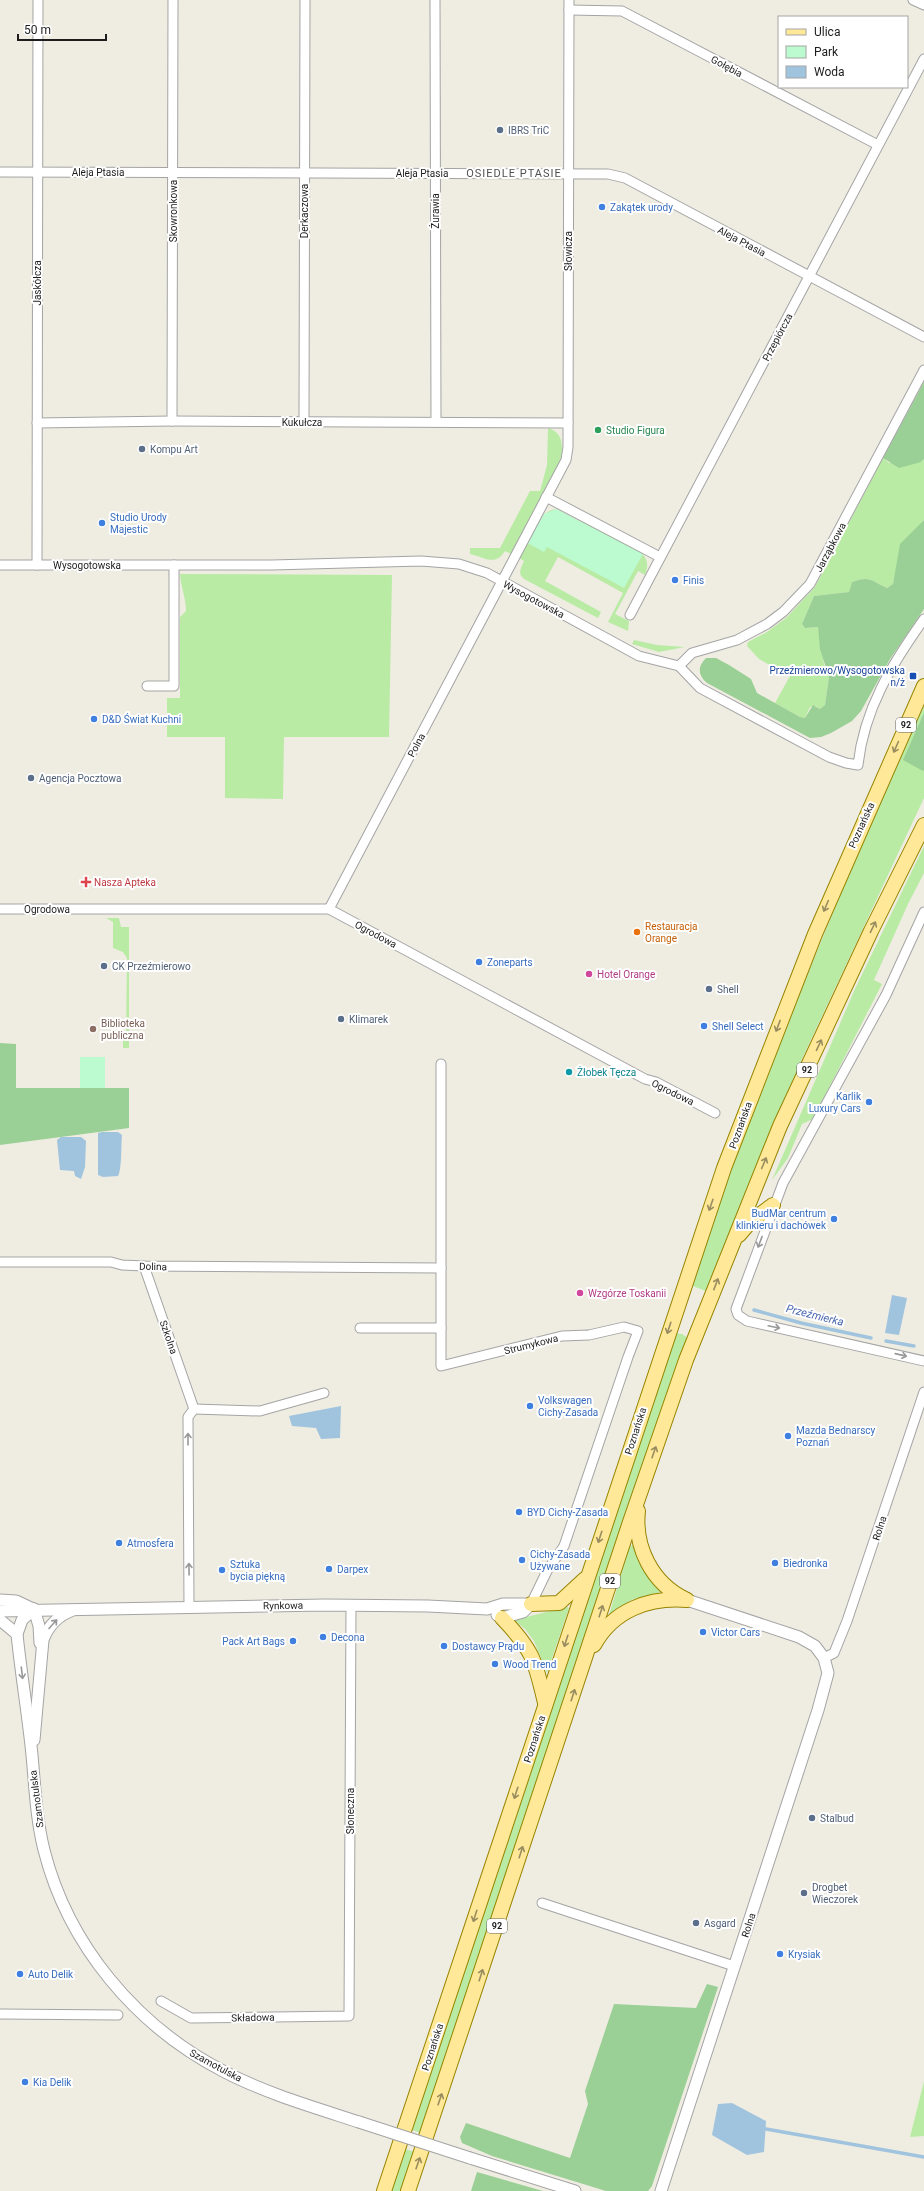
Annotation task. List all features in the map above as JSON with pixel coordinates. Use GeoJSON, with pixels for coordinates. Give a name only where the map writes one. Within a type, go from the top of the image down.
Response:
{"type":"FeatureCollection","features":[{"type":"Feature","properties":{"kind":"main road","name":"Poznańska"},"geometry":{"type":"LineString","coordinates":[[384,2191],[693,1256],[758,1076],[841,870],[924,686]]}},
{"type":"Feature","properties":{"kind":"main road","name":"92"},"geometry":{"type":"LineString","coordinates":[[408,2191],[677,1386],[729,1250],[780,1126],[871,931],[924,825]]}},
{"type":"Feature","properties":{"kind":"main road"},"geometry":{"type":"LineString","coordinates":[[729,1250],[745,1226],[773,1205]]}},
{"type":"Feature","properties":{"kind":"main road"},"geometry":{"type":"LineString","coordinates":[[642,1489],[638,1527],[642,1551],[648,1564],[662,1582],[672,1592],[687,1600]]}},
{"type":"Feature","properties":{"kind":"main road"},"geometry":{"type":"LineString","coordinates":[[531,1604],[553,1604],[562,1601],[587,1577]]}},
{"type":"Feature","properties":{"kind":"main road"},"geometry":{"type":"LineString","coordinates":[[580,1674],[599,1636],[622,1614],[636,1607],[654,1602],[687,1600]]}},
{"type":"Feature","properties":{"kind":"main road"},"geometry":{"type":"LineString","coordinates":[[502,1618],[530,1649],[538,1672],[545,1704]]}},
{"type":"Feature","properties":{"kind":"street","name":"Jaskółcza"},"geometry":{"type":"LineString","coordinates":[[37,565],[38,0]]}},
{"type":"Feature","properties":{"kind":"street","name":"Skowronkowa"},"geometry":{"type":"LineString","coordinates":[[172,421],[173,0]]}},
{"type":"Feature","properties":{"kind":"street","name":"Derkaczowa"},"geometry":{"type":"LineString","coordinates":[[304,422],[305,0]]}},
{"type":"Feature","properties":{"kind":"street","name":"Żurawia"},"geometry":{"type":"LineString","coordinates":[[435,0],[436,422]]}},
{"type":"Feature","properties":{"kind":"street","name":"Słowicza"},"geometry":{"type":"LineString","coordinates":[[502,581],[566,460],[568,423],[569,0]]}},
{"type":"Feature","properties":{"kind":"street"},"geometry":{"type":"LineString","coordinates":[[913,0],[924,5]]}},
{"type":"Feature","properties":{"kind":"street","name":"Gołębia"},"geometry":{"type":"LineString","coordinates":[[569,10],[622,11],[878,145]]}},
{"type":"Feature","properties":{"kind":"street","name":"Przepiórcza"},"geometry":{"type":"LineString","coordinates":[[630,615],[924,59]]}},
{"type":"Feature","properties":{"kind":"street","name":"Aleja Ptasia"},"geometry":{"type":"LineString","coordinates":[[0,172],[608,174],[625,178],[924,338]]}},
{"type":"Feature","properties":{"kind":"street","name":"Jarząbkowa"},"geometry":{"type":"LineString","coordinates":[[679,666],[692,653],[737,640],[767,624],[783,612],[810,584],[924,370]]}},
{"type":"Feature","properties":{"kind":"street","name":"Kukułcza"},"geometry":{"type":"LineString","coordinates":[[37,423],[172,421],[568,423]]}},
{"type":"Feature","properties":{"kind":"street"},"geometry":{"type":"LineString","coordinates":[[546,497],[660,557]]}},
{"type":"Feature","properties":{"kind":"street","name":"Wysogotowska"},"geometry":{"type":"LineString","coordinates":[[0,565],[441,562],[472,568],[502,581],[639,656],[679,666]]}},
{"type":"Feature","properties":{"kind":"street"},"geometry":{"type":"LineString","coordinates":[[147,686],[174,686],[174,565]]}},
{"type":"Feature","properties":{"kind":"street","name":"Polna"},"geometry":{"type":"LineString","coordinates":[[330,909],[502,581]]}},
{"type":"Feature","properties":{"kind":"street"},"geometry":{"type":"LineString","coordinates":[[679,666],[700,688],[829,757],[846,763],[858,765],[867,720],[876,698],[903,649],[924,619]]}},
{"type":"Feature","properties":{"kind":"street","name":"Ogrodowa"},"geometry":{"type":"LineString","coordinates":[[0,909],[330,909],[645,1079],[656,1082],[715,1113]]}},
{"type":"Feature","properties":{"kind":"street"},"geometry":{"type":"LineString","coordinates":[[924,912],[886,996],[783,1183],[773,1205],[736,1309],[738,1316],[747,1321],[924,1361]]}},
{"type":"Feature","properties":{"kind":"street"},"geometry":{"type":"LineString","coordinates":[[360,1328],[441,1328],[441,1064]]}},
{"type":"Feature","properties":{"kind":"street","name":"Dolina"},"geometry":{"type":"LineString","coordinates":[[0,1262],[111,1262],[122,1265],[144,1266],[441,1268]]}},
{"type":"Feature","properties":{"kind":"street","name":"Szkolna"},"geometry":{"type":"LineString","coordinates":[[144,1266],[194,1409]]}},
{"type":"Feature","properties":{"kind":"street","name":"Strumykowa"},"geometry":{"type":"LineString","coordinates":[[441,1328],[441,1366],[562,1336],[589,1335],[624,1327],[638,1331],[564,1546],[544,1576],[531,1604]]}},
{"type":"Feature","properties":{"kind":"street","name":"Rolna"},"geometry":{"type":"LineString","coordinates":[[661,2191],[827,1681],[827,1668],[824,1658],[834,1653],[849,1615],[924,1392]]}},
{"type":"Feature","properties":{"kind":"street"},"geometry":{"type":"LineString","coordinates":[[189,1608],[188,1417],[194,1409],[260,1411],[324,1393]]}},
{"type":"Feature","properties":{"kind":"street","name":"Rynkowa"},"geometry":{"type":"LineString","coordinates":[[0,1600],[21,1603],[34,1609]]}},
{"type":"Feature","properties":{"kind":"street"},"geometry":{"type":"LineString","coordinates":[[687,1600],[809,1641],[824,1658]]}},
{"type":"Feature","properties":{"kind":"street","name":"Rynkowa"},"geometry":{"type":"LineString","coordinates":[[0,1611],[34,1609],[351,1605],[428,1606],[487,1609],[503,1604],[531,1604]]}},
{"type":"Feature","properties":{"kind":"street"},"geometry":{"type":"LineString","coordinates":[[487,1609],[502,1618],[523,1612],[531,1604]]}},
{"type":"Feature","properties":{"kind":"street","name":"Słoneczna"},"geometry":{"type":"LineString","coordinates":[[349,2016],[351,1605]]}},
{"type":"Feature","properties":{"kind":"street"},"geometry":{"type":"LineString","coordinates":[[0,1620],[17,1634],[22,1620],[34,1609]]}},
{"type":"Feature","properties":{"kind":"street","name":"Szamotulska"},"geometry":{"type":"LineString","coordinates":[[32,1754],[36,1724],[41,1649],[39,1626],[34,1609]]}},
{"type":"Feature","properties":{"kind":"street","name":"Szamotulska"},"geometry":{"type":"LineString","coordinates":[[41,1649],[45,1634],[54,1622],[64,1614],[78,1609]]}},
{"type":"Feature","properties":{"kind":"street","name":"Szamotulska"},"geometry":{"type":"LineString","coordinates":[[17,1634],[32,1754],[39,1827],[54,1880],[77,1932],[98,1965],[120,1991],[159,2030],[216,2067],[271,2092],[359,2122],[575,2191]]}},
{"type":"Feature","properties":{"kind":"street"},"geometry":{"type":"LineString","coordinates":[[542,1903],[734,1966]]}},
{"type":"Feature","properties":{"kind":"street","name":"Składowa"},"geometry":{"type":"LineString","coordinates":[[161,2001],[190,2018],[349,2016]]}},
{"type":"Feature","properties":{"kind":"street"},"geometry":{"type":"LineString","coordinates":[[0,2014],[118,2014]]}},
{"type":"Feature","properties":{"kind":"green space"},"geometry":{"type":"Polygon","coordinates":[[[924,382],[924,459],[921,462],[899,468],[883,458],[924,382]]]}},
{"type":"Feature","properties":{"kind":"green space"},"geometry":{"type":"Polygon","coordinates":[[[548,428],[557,433],[561,441],[562,450],[560,461],[511,554],[505,551],[497,559],[489,560],[470,554],[470,548],[500,548],[530,491],[540,491],[547,465],[548,428]]]}},
{"type":"Feature","properties":{"kind":"green space"},"geometry":{"type":"Polygon","coordinates":[[[883,458],[889,463],[921,462],[924,459],[924,520],[905,550],[893,584],[887,588],[871,580],[863,579],[852,582],[849,592],[814,596],[802,624],[805,628],[818,627],[824,664],[829,677],[825,705],[820,709],[816,706],[810,707],[805,718],[800,717],[775,703],[790,676],[759,659],[747,646],[748,642],[767,632],[786,618],[815,587],[883,458]]]}},
{"type":"Feature","properties":{"kind":"green space"},"geometry":{"type":"Polygon","coordinates":[[[556,509],[639,551],[646,559],[647,568],[645,575],[638,571],[615,614],[629,621],[628,631],[608,622],[623,593],[558,557],[545,581],[601,612],[598,618],[522,577],[520,570],[524,561],[519,558],[529,536],[543,515],[556,509]]]}},
{"type":"Feature","properties":{"kind":"green space"},"geometry":{"type":"Polygon","coordinates":[[[556,509],[643,554],[624,588],[547,547],[544,552],[527,543],[544,514],[556,509]]]}},
{"type":"Feature","properties":{"kind":"green space"},"geometry":{"type":"Polygon","coordinates":[[[924,520],[924,609],[890,659],[861,711],[852,721],[831,733],[821,737],[810,738],[707,683],[702,677],[700,674],[700,668],[703,661],[706,658],[716,658],[751,679],[757,693],[800,717],[805,718],[813,705],[820,709],[825,705],[829,677],[820,649],[818,627],[805,628],[802,624],[814,596],[849,592],[852,582],[863,579],[871,580],[887,588],[893,584],[900,544],[924,520]]]}},
{"type":"Feature","properties":{"kind":"green space"},"geometry":{"type":"Polygon","coordinates":[[[180,574],[392,575],[389,737],[284,737],[283,799],[225,798],[225,737],[167,737],[167,698],[180,698],[180,617],[186,611],[180,574]]]}},
{"type":"Feature","properties":{"kind":"green space"},"geometry":{"type":"Polygon","coordinates":[[[634,640],[657,645],[685,647],[659,652],[632,644],[634,640]]]}},
{"type":"Feature","properties":{"kind":"green space"},"geometry":{"type":"Polygon","coordinates":[[[924,706],[924,798],[801,1061],[706,1291],[690,1285],[735,1154],[788,1022],[855,859],[924,706]]]}},
{"type":"Feature","properties":{"kind":"green space"},"geometry":{"type":"Polygon","coordinates":[[[924,713],[924,770],[923,771],[903,760],[924,713]]]}},
{"type":"Feature","properties":{"kind":"green space"},"geometry":{"type":"Polygon","coordinates":[[[924,846],[924,873],[908,904],[874,980],[882,984],[813,1119],[802,1124],[788,1158],[772,1180],[855,989],[924,846]]]}},
{"type":"Feature","properties":{"kind":"green space"},"geometry":{"type":"Polygon","coordinates":[[[106,918],[119,918],[121,927],[129,927],[129,1048],[123,1048],[123,1040],[126,1040],[127,958],[123,952],[113,948],[113,922],[106,918]]]}},
{"type":"Feature","properties":{"kind":"green space"},"geometry":{"type":"Polygon","coordinates":[[[0,1043],[16,1044],[16,1088],[129,1088],[129,1128],[0,1145],[0,1043]]]}},
{"type":"Feature","properties":{"kind":"green space"},"geometry":{"type":"Polygon","coordinates":[[[80,1057],[105,1057],[105,1088],[80,1088],[80,1057]]]}},
{"type":"Feature","properties":{"kind":"green space"},"geometry":{"type":"Polygon","coordinates":[[[674,1333],[682,1334],[688,1338],[421,2133],[412,2130],[674,1333]]]}},
{"type":"Feature","properties":{"kind":"green space"},"geometry":{"type":"Polygon","coordinates":[[[630,1545],[633,1546],[641,1566],[661,1592],[631,1600],[609,1615],[630,1545]]]}},
{"type":"Feature","properties":{"kind":"green space"},"geometry":{"type":"Polygon","coordinates":[[[567,1607],[569,1608],[547,1673],[534,1641],[525,1629],[514,1620],[567,1607]]]}},
{"type":"Feature","properties":{"kind":"green space"},"geometry":{"type":"Polygon","coordinates":[[[707,1984],[718,1987],[652,2186],[648,2191],[606,2191],[492,2156],[462,2143],[460,2137],[466,2123],[570,2158],[588,2104],[585,2091],[614,2004],[696,2008],[707,1984]]]}},
{"type":"Feature","properties":{"kind":"green space"},"geometry":{"type":"Polygon","coordinates":[[[924,2081],[924,2136],[910,2137],[924,2081]]]}},
{"type":"Feature","properties":{"kind":"green space"},"geometry":{"type":"Polygon","coordinates":[[[405,2149],[415,2152],[401,2191],[390,2191],[405,2149]]]}},
{"type":"Feature","properties":{"kind":"green space"},"geometry":{"type":"Polygon","coordinates":[[[477,2172],[543,2191],[471,2191],[477,2172]]]}},
{"type":"Feature","properties":{"kind":"water"},"geometry":{"type":"Polygon","coordinates":[[[118,1132],[122,1135],[121,1163],[118,1176],[103,1177],[98,1175],[98,1133],[118,1132]]]}},
{"type":"Feature","properties":{"kind":"water"},"geometry":{"type":"Polygon","coordinates":[[[61,1137],[81,1137],[86,1141],[85,1167],[81,1179],[75,1176],[74,1171],[60,1170],[57,1140],[61,1137]]]}},
{"type":"Feature","properties":{"kind":"water"},"geometry":{"type":"Polygon","coordinates":[[[892,1295],[907,1298],[899,1335],[885,1333],[892,1295]]]}},
{"type":"Feature","properties":{"kind":"water"},"geometry":{"type":"Polygon","coordinates":[[[341,1406],[340,1438],[321,1439],[316,1428],[292,1426],[289,1416],[341,1406]]]}},
{"type":"Feature","properties":{"kind":"water"},"geometry":{"type":"Polygon","coordinates":[[[732,2103],[766,2121],[764,2152],[747,2155],[712,2135],[718,2104],[732,2103]]]}},
{"type":"Feature","properties":{"kind":"waterway","name":"Przeźmierka"},"geometry":{"type":"LineString","coordinates":[[754,1310],[801,1323],[871,1338]]}},
{"type":"Feature","properties":{"kind":"waterway","name":"Przeźmierka"},"geometry":{"type":"LineString","coordinates":[[886,1341],[914,1346]]}},
{"type":"Feature","properties":{"kind":"waterway"},"geometry":{"type":"LineString","coordinates":[[766,2129],[924,2157]]}},
{"type":"Feature","properties":{"kind":"place","name":"IBRS TriC"},"geometry":{"type":"Point","coordinates":[500,130]}},
{"type":"Feature","properties":{"kind":"place","name":"Zakątek urody"},"geometry":{"type":"Point","coordinates":[602,207]}},
{"type":"Feature","properties":{"kind":"place","name":"Studio Figura"},"geometry":{"type":"Point","coordinates":[598,430]}},
{"type":"Feature","properties":{"kind":"place","name":"Kompu Art"},"geometry":{"type":"Point","coordinates":[142,449]}},
{"type":"Feature","properties":{"kind":"place","name":"Studio Urody Majestic"},"geometry":{"type":"Point","coordinates":[102,523]}},
{"type":"Feature","properties":{"kind":"place","name":"Finis"},"geometry":{"type":"Point","coordinates":[675,580]}},
{"type":"Feature","properties":{"kind":"place","name":"Przeźmierowo/Wysogotowska n/ż"},"geometry":{"type":"Point","coordinates":[913,676]}},
{"type":"Feature","properties":{"kind":"place","name":"D&D Świat Kuchni"},"geometry":{"type":"Point","coordinates":[94,719]}},
{"type":"Feature","properties":{"kind":"place","name":"Agencja Pocztowa"},"geometry":{"type":"Point","coordinates":[31,778]}},
{"type":"Feature","properties":{"kind":"place","name":"Nasza Apteka"},"geometry":{"type":"Point","coordinates":[86,882]}},
{"type":"Feature","properties":{"kind":"place","name":"Restauracja Orange"},"geometry":{"type":"Point","coordinates":[637,932]}},
{"type":"Feature","properties":{"kind":"place","name":"Zoneparts"},"geometry":{"type":"Point","coordinates":[479,962]}},
{"type":"Feature","properties":{"kind":"place","name":"CK Przeźmierowo"},"geometry":{"type":"Point","coordinates":[104,966]}},
{"type":"Feature","properties":{"kind":"place","name":"Hotel Orange"},"geometry":{"type":"Point","coordinates":[589,974]}},
{"type":"Feature","properties":{"kind":"place","name":"Shell"},"geometry":{"type":"Point","coordinates":[709,989]}},
{"type":"Feature","properties":{"kind":"place","name":"Klimarek"},"geometry":{"type":"Point","coordinates":[341,1019]}},
{"type":"Feature","properties":{"kind":"place","name":"Shell Select"},"geometry":{"type":"Point","coordinates":[704,1026]}},
{"type":"Feature","properties":{"kind":"place","name":"Biblioteka publiczna"},"geometry":{"type":"Point","coordinates":[93,1029]}},
{"type":"Feature","properties":{"kind":"place","name":"Żłobek Tęcza"},"geometry":{"type":"Point","coordinates":[569,1072]}},
{"type":"Feature","properties":{"kind":"place","name":"Karlik Luxury Cars"},"geometry":{"type":"Point","coordinates":[869,1102]}},
{"type":"Feature","properties":{"kind":"place","name":"BudMar centrum klinkieru i dachówek"},"geometry":{"type":"Point","coordinates":[834,1219]}},
{"type":"Feature","properties":{"kind":"place","name":"Wzgórze Toskanii"},"geometry":{"type":"Point","coordinates":[580,1293]}},
{"type":"Feature","properties":{"kind":"place","name":"Volkswagen Cichy-Zasada"},"geometry":{"type":"Point","coordinates":[530,1406]}},
{"type":"Feature","properties":{"kind":"place","name":"Mazda Bednarscy Poznań"},"geometry":{"type":"Point","coordinates":[788,1436]}},
{"type":"Feature","properties":{"kind":"place","name":"BYD Cichy-Zasada"},"geometry":{"type":"Point","coordinates":[519,1512]}},
{"type":"Feature","properties":{"kind":"place","name":"Atmosfera"},"geometry":{"type":"Point","coordinates":[119,1543]}},
{"type":"Feature","properties":{"kind":"place","name":"Cichy-Zasada Używane"},"geometry":{"type":"Point","coordinates":[522,1560]}},
{"type":"Feature","properties":{"kind":"place","name":"Biedronka"},"geometry":{"type":"Point","coordinates":[775,1563]}},
{"type":"Feature","properties":{"kind":"place","name":"Darpex"},"geometry":{"type":"Point","coordinates":[329,1569]}},
{"type":"Feature","properties":{"kind":"place","name":"Sztuka bycia piękną"},"geometry":{"type":"Point","coordinates":[222,1570]}},
{"type":"Feature","properties":{"kind":"place","name":"Victor Cars"},"geometry":{"type":"Point","coordinates":[703,1632]}},
{"type":"Feature","properties":{"kind":"place","name":"Decona"},"geometry":{"type":"Point","coordinates":[323,1637]}},
{"type":"Feature","properties":{"kind":"place","name":"Pack Art Bags"},"geometry":{"type":"Point","coordinates":[293,1641]}},
{"type":"Feature","properties":{"kind":"place","name":"Dostawcy Prądu"},"geometry":{"type":"Point","coordinates":[444,1646]}},
{"type":"Feature","properties":{"kind":"place","name":"Wood Trend"},"geometry":{"type":"Point","coordinates":[495,1664]}},
{"type":"Feature","properties":{"kind":"place","name":"Stalbud"},"geometry":{"type":"Point","coordinates":[812,1818]}},
{"type":"Feature","properties":{"kind":"place","name":"Drogbet Wieczorek"},"geometry":{"type":"Point","coordinates":[804,1893]}},
{"type":"Feature","properties":{"kind":"place","name":"Asgard"},"geometry":{"type":"Point","coordinates":[696,1923]}},
{"type":"Feature","properties":{"kind":"place","name":"Krysiak"},"geometry":{"type":"Point","coordinates":[780,1954]}},
{"type":"Feature","properties":{"kind":"place","name":"Auto Delik"},"geometry":{"type":"Point","coordinates":[20,1974]}},
{"type":"Feature","properties":{"kind":"place","name":"Kia Delik"},"geometry":{"type":"Point","coordinates":[25,2082]}},
{"type":"Feature","properties":{"kind":"district","name":"OSIEDLE PTASIE"},"geometry":{"type":"Point","coordinates":[514,173]}}]}
